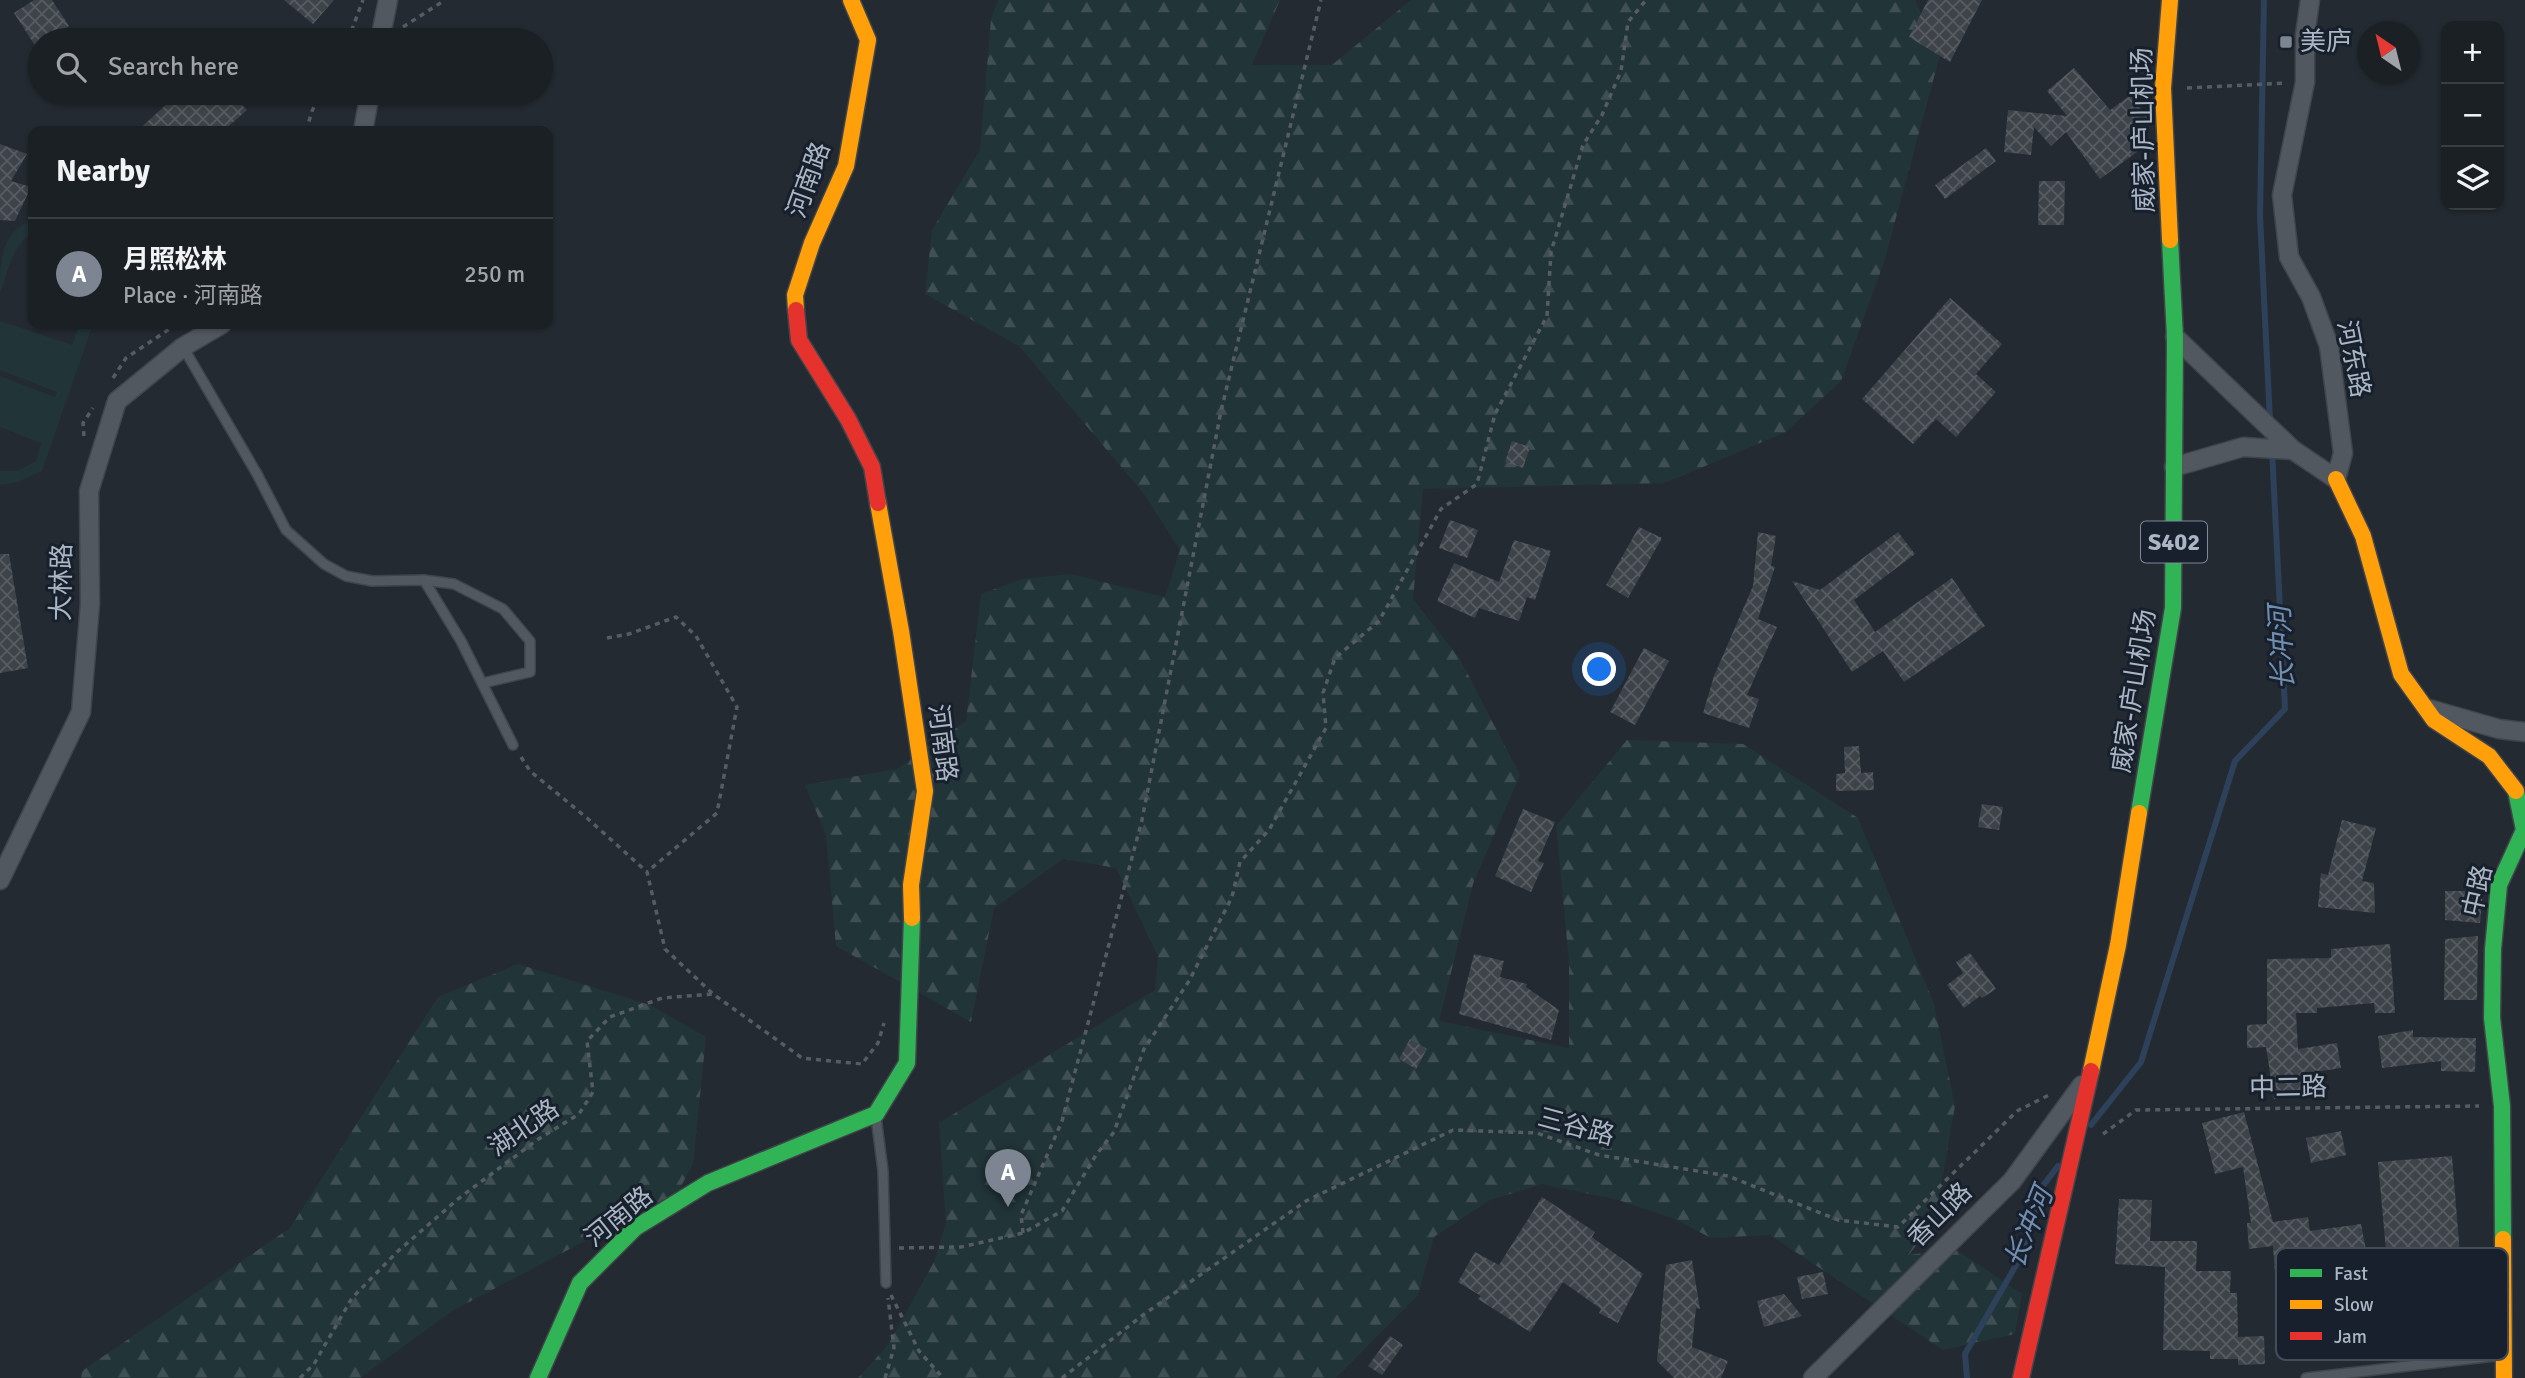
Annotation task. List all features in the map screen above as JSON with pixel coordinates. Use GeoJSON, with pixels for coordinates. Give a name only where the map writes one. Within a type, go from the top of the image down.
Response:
{"type":"FeatureCollection","features":[{"type":"Feature","properties":{"kind":"street"},"geometry":{"type":"LineString","coordinates":[[382,28],[388,0]]}},
{"type":"Feature","properties":{"kind":"street","name":"河南路"},"geometry":{"type":"LineString","coordinates":[[538,1378],[580,1283],[635,1228],[708,1183],[876,1114],[907,1063],[912,936],[911,885],[925,790],[872,467],[848,419],[799,340],[795,295],[812,243],[846,166],[868,40],[851,0]]}},
{"type":"Feature","properties":{"kind":"street","name":"威家-庐山机场"},"geometry":{"type":"LineString","coordinates":[[2021,1378],[2118,945],[2173,608],[2175,337],[2163,88],[2170,0]]}},
{"type":"Feature","properties":{"kind":"street","name":"河东路"},"geometry":{"type":"LineString","coordinates":[[2310,0],[2305,35],[2305,82],[2282,195],[2289,257],[2311,297],[2329,345],[2343,453],[2336,480]]}},
{"type":"Feature","properties":{"kind":"street"},"geometry":{"type":"LineString","coordinates":[[364,126],[368,105]]}},
{"type":"Feature","properties":{"kind":"street","name":"大林路"},"geometry":{"type":"LineString","coordinates":[[0,880],[81,712],[90,604],[89,491],[117,401],[183,347],[214,329]]}},
{"type":"Feature","properties":{"kind":"street"},"geometry":{"type":"LineString","coordinates":[[2175,337],[2293,450],[2336,480]]}},
{"type":"Feature","properties":{"kind":"street"},"geometry":{"type":"LineString","coordinates":[[2174,467],[2243,447],[2293,450]]}},
{"type":"Feature","properties":{"kind":"street","name":"中路"},"geometry":{"type":"LineString","coordinates":[[2336,480],[2363,536],[2401,674],[2434,720],[2489,757],[2516,790],[2524,830],[2499,886],[2495,915],[2493,1018],[2502,1106],[2504,1248]]}},
{"type":"Feature","properties":{"kind":"street"},"geometry":{"type":"LineString","coordinates":[[2426,708],[2500,729],[2525,732]]}},
{"type":"Feature","properties":{"kind":"street","name":"香山路"},"geometry":{"type":"LineString","coordinates":[[1813,1378],[2012,1181],[2088,1077]]}},
{"type":"Feature","properties":{"kind":"street","name":"中路"},"geometry":{"type":"LineString","coordinates":[[2504,1378],[2505,1360]]}},
{"type":"Feature","properties":{"kind":"lane"},"geometry":{"type":"LineString","coordinates":[[183,347],[257,474],[286,530],[324,564],[346,576],[372,581],[424,580],[454,584],[503,609],[530,641],[530,671],[483,683]]}},
{"type":"Feature","properties":{"kind":"lane"},"geometry":{"type":"LineString","coordinates":[[424,580],[461,641],[513,745]]}},
{"type":"Feature","properties":{"kind":"lane"},"geometry":{"type":"LineString","coordinates":[[876,1114],[883,1171],[886,1283]]}},
{"type":"Feature","properties":{"kind":"lane"},"geometry":{"type":"LineString","coordinates":[[2306,1378],[2455,1360]]}},
{"type":"Feature","properties":{"kind":"path"},"geometry":{"type":"LineString","coordinates":[[352,28],[363,0]]}},
{"type":"Feature","properties":{"kind":"path"},"geometry":{"type":"LineString","coordinates":[[402,27],[445,0]]}},
{"type":"Feature","properties":{"kind":"path"},"geometry":{"type":"LineString","coordinates":[[1023,1233],[1021,1215],[1062,1121],[1142,820],[1221,411],[1321,0]]}},
{"type":"Feature","properties":{"kind":"path"},"geometry":{"type":"LineString","coordinates":[[885,1248],[961,1247],[1023,1233],[1062,1211],[1096,1155],[1114,1132],[1144,1049],[1189,981],[1232,897],[1240,862],[1269,830],[1326,728],[1323,693],[1335,657],[1379,621],[1441,509],[1477,484],[1495,414],[1547,316],[1551,252],[1583,145],[1602,115],[1621,71],[1628,22],[1646,0]]}},
{"type":"Feature","properties":{"kind":"path"},"geometry":{"type":"LineString","coordinates":[[2163,88],[2305,82]]}},
{"type":"Feature","properties":{"kind":"path"},"geometry":{"type":"LineString","coordinates":[[308,126],[315,105]]}},
{"type":"Feature","properties":{"kind":"path"},"geometry":{"type":"LineString","coordinates":[[607,638],[629,634],[676,617],[696,636],[737,707],[717,813],[647,872]]}},
{"type":"Feature","properties":{"kind":"path"},"geometry":{"type":"LineString","coordinates":[[513,745],[530,771],[647,872],[665,949],[713,994],[802,1058],[862,1064],[878,1043],[887,1012]]}},
{"type":"Feature","properties":{"kind":"path","name":"湖北路"},"geometry":{"type":"LineString","coordinates":[[300,1378],[314,1364],[352,1298],[397,1252],[458,1199],[537,1140],[579,1114],[593,1093],[587,1041],[610,1017],[662,998],[713,994]]}},
{"type":"Feature","properties":{"kind":"path","name":"三谷路"},"geometry":{"type":"LineString","coordinates":[[1062,1378],[1143,1314],[1306,1201],[1453,1130],[1537,1133],[1599,1156],[1728,1176],[1838,1220],[1898,1227],[2017,1111],[2053,1094]]}},
{"type":"Feature","properties":{"kind":"path","name":"中二路"},"geometry":{"type":"LineString","coordinates":[[2094,1141],[2136,1110],[2502,1106]]}},
{"type":"Feature","properties":{"kind":"path"},"geometry":{"type":"LineString","coordinates":[[885,1378],[894,1348],[886,1283]]}},
{"type":"Feature","properties":{"kind":"path"},"geometry":{"type":"LineString","coordinates":[[886,1283],[919,1351],[943,1378]]}},
{"type":"Feature","properties":{"kind":"green space"},"geometry":{"type":"Polygon","coordinates":[[[998,0],[1280,0],[1252,65],[1332,65],[1411,0],[1915,0],[1940,55],[1884,262],[1841,381],[1786,432],[1665,483],[1423,489],[1413,599],[1460,659],[1520,775],[1473,884],[1439,1021],[1569,1048],[1569,962],[1556,826],[1627,740],[1743,744],[1858,818],[1934,1004],[1955,1106],[1935,1220],[1909,1255],[1954,1248],[2022,1294],[2015,1334],[1943,1350],[1770,1235],[1711,1238],[1675,1219],[1618,1200],[1542,1184],[1488,1201],[1434,1237],[1418,1295],[1336,1378],[858,1378],[888,1345],[934,1262],[946,1223],[939,1123],[1155,990],[1158,956],[1116,868],[1063,859],[994,908],[971,1022],[836,946],[826,835],[805,785],[897,769],[966,721],[981,594],[1023,579],[1070,574],[1165,597],[1180,550],[1144,494],[1019,346],[925,294],[932,230],[980,150],[991,19],[998,0]]]}},
{"type":"Feature","properties":{"kind":"green space"},"geometry":{"type":"Polygon","coordinates":[[[28,223],[28,236],[15,252],[0,293],[4,249],[14,232],[28,223]]]}},
{"type":"Feature","properties":{"kind":"green space"},"geometry":{"type":"Polygon","coordinates":[[[0,321],[72,345],[77,329],[91,329],[42,471],[18,482],[0,485],[0,471],[17,471],[36,461],[41,443],[0,427],[0,376],[55,397],[57,392],[0,370],[0,321]]]}},
{"type":"Feature","properties":{"kind":"green space"},"geometry":{"type":"Polygon","coordinates":[[[518,964],[650,1005],[706,1037],[693,1164],[678,1192],[452,1311],[360,1378],[81,1378],[82,1371],[290,1228],[438,997],[518,964]]]}},
{"type":"Feature","properties":{"kind":"building"},"geometry":{"type":"Polygon","coordinates":[[[34,0],[52,0],[69,26],[28,28],[28,35],[14,13],[34,0]]]}},
{"type":"Feature","properties":{"kind":"building"},"geometry":{"type":"Polygon","coordinates":[[[284,0],[334,0],[313,24],[284,0]]]}},
{"type":"Feature","properties":{"kind":"building"},"geometry":{"type":"Polygon","coordinates":[[[1928,0],[1982,0],[1950,62],[1909,37],[1928,0]]]}},
{"type":"Feature","properties":{"kind":"building"},"geometry":{"type":"Polygon","coordinates":[[[2074,68],[2110,110],[2131,95],[2147,117],[2148,144],[2100,179],[2066,132],[2051,146],[2034,127],[2031,155],[2004,152],[2008,110],[2067,116],[2047,91],[2074,68]]]}},
{"type":"Feature","properties":{"kind":"building"},"geometry":{"type":"Polygon","coordinates":[[[166,105],[242,105],[247,110],[229,126],[143,126],[166,105]]]}},
{"type":"Feature","properties":{"kind":"building"},"geometry":{"type":"Polygon","coordinates":[[[0,144],[27,154],[11,181],[28,186],[28,193],[15,221],[0,220],[0,144]]]}},
{"type":"Feature","properties":{"kind":"building"},"geometry":{"type":"Polygon","coordinates":[[[1986,148],[1996,161],[1945,199],[1935,185],[1986,148]]]}},
{"type":"Feature","properties":{"kind":"building"},"geometry":{"type":"Polygon","coordinates":[[[2039,181],[2065,181],[2064,225],[2038,225],[2039,181]]]}},
{"type":"Feature","properties":{"kind":"building"},"geometry":{"type":"Polygon","coordinates":[[[1950,298],[2002,344],[1976,374],[1996,392],[1956,437],[1936,419],[1913,444],[1862,399],[1950,298]]]}},
{"type":"Feature","properties":{"kind":"building"},"geometry":{"type":"Polygon","coordinates":[[[1512,441],[1530,447],[1523,468],[1505,462],[1512,441]]]}},
{"type":"Feature","properties":{"kind":"building"},"geometry":{"type":"Polygon","coordinates":[[[1450,520],[1478,530],[1467,558],[1439,548],[1450,520]]]}},
{"type":"Feature","properties":{"kind":"building"},"geometry":{"type":"Polygon","coordinates":[[[1639,527],[1662,538],[1628,598],[1606,585],[1639,527]]]}},
{"type":"Feature","properties":{"kind":"building"},"geometry":{"type":"Polygon","coordinates":[[[1758,532],[1776,536],[1771,566],[1775,567],[1758,619],[1777,627],[1747,695],[1759,699],[1749,728],[1703,713],[1714,676],[1753,586],[1758,532]]]}},
{"type":"Feature","properties":{"kind":"building"},"geometry":{"type":"Polygon","coordinates":[[[1898,532],[1915,554],[1854,600],[1875,632],[1952,578],[1985,626],[1904,682],[1883,651],[1852,672],[1792,581],[1820,590],[1898,532]]]}},
{"type":"Feature","properties":{"kind":"building"},"geometry":{"type":"Polygon","coordinates":[[[1514,540],[1551,551],[1535,600],[1527,597],[1519,621],[1479,608],[1475,618],[1437,601],[1454,563],[1499,582],[1514,540]]]}},
{"type":"Feature","properties":{"kind":"building"},"geometry":{"type":"Polygon","coordinates":[[[0,554],[9,554],[28,668],[0,673],[0,554]]]}},
{"type":"Feature","properties":{"kind":"building"},"geometry":{"type":"Polygon","coordinates":[[[1644,648],[1669,661],[1635,725],[1610,712],[1644,648]]]}},
{"type":"Feature","properties":{"kind":"building"},"geometry":{"type":"Polygon","coordinates":[[[1859,746],[1861,773],[1873,772],[1874,790],[1836,791],[1836,774],[1845,773],[1844,747],[1859,746]]]}},
{"type":"Feature","properties":{"kind":"building"},"geometry":{"type":"Polygon","coordinates":[[[1982,804],[2003,807],[1999,830],[1978,827],[1982,804]]]}},
{"type":"Feature","properties":{"kind":"building"},"geometry":{"type":"Polygon","coordinates":[[[1523,809],[1555,822],[1538,861],[1544,863],[1531,892],[1495,876],[1523,809]]]}},
{"type":"Feature","properties":{"kind":"building"},"geometry":{"type":"Polygon","coordinates":[[[2342,820],[2376,828],[2362,881],[2374,883],[2375,913],[2318,907],[2321,873],[2328,875],[2342,820]]]}},
{"type":"Feature","properties":{"kind":"building"},"geometry":{"type":"Polygon","coordinates":[[[2445,891],[2483,891],[2480,923],[2445,920],[2445,891]]]}},
{"type":"Feature","properties":{"kind":"building"},"geometry":{"type":"Polygon","coordinates":[[[2478,936],[2477,1000],[2444,1000],[2445,939],[2478,936]]]}},
{"type":"Feature","properties":{"kind":"building"},"geometry":{"type":"Polygon","coordinates":[[[2390,944],[2395,1013],[2375,1013],[2374,1003],[2317,1008],[2317,1013],[2296,1013],[2298,1049],[2337,1043],[2341,1068],[2308,1073],[2311,1092],[2274,1099],[2266,1047],[2247,1048],[2247,1025],[2267,1024],[2267,959],[2331,958],[2331,949],[2390,944]]]}},
{"type":"Feature","properties":{"kind":"building"},"geometry":{"type":"Polygon","coordinates":[[[1970,953],[1996,989],[1982,998],[1980,996],[1964,1008],[1947,985],[1963,973],[1956,962],[1970,953]]]}},
{"type":"Feature","properties":{"kind":"building"},"geometry":{"type":"Polygon","coordinates":[[[1474,954],[1504,961],[1500,977],[1527,984],[1526,987],[1559,1010],[1551,1040],[1459,1014],[1474,954]]]}},
{"type":"Feature","properties":{"kind":"building"},"geometry":{"type":"Polygon","coordinates":[[[2413,1030],[2413,1037],[2476,1038],[2475,1072],[2441,1071],[2441,1061],[2382,1068],[2378,1036],[2413,1030]]]}},
{"type":"Feature","properties":{"kind":"building"},"geometry":{"type":"Polygon","coordinates":[[[1410,1039],[1427,1049],[1416,1069],[1399,1059],[1410,1039]]]}},
{"type":"Feature","properties":{"kind":"building"},"geometry":{"type":"Polygon","coordinates":[[[2244,1112],[2273,1222],[2308,1217],[2310,1231],[2361,1224],[2366,1248],[2276,1248],[2276,1286],[2273,1246],[2249,1249],[2247,1223],[2251,1223],[2243,1167],[2215,1174],[2202,1123],[2244,1112]]]}},
{"type":"Feature","properties":{"kind":"building"},"geometry":{"type":"Polygon","coordinates":[[[2341,1131],[2346,1155],[2311,1163],[2306,1138],[2341,1131]]]}},
{"type":"Feature","properties":{"kind":"building"},"geometry":{"type":"Polygon","coordinates":[[[2452,1156],[2459,1248],[2386,1248],[2378,1162],[2452,1156]]]}},
{"type":"Feature","properties":{"kind":"building"},"geometry":{"type":"Polygon","coordinates":[[[1542,1197],[1595,1232],[1592,1237],[1643,1274],[1618,1323],[1599,1313],[1601,1309],[1563,1282],[1530,1332],[1478,1299],[1481,1296],[1458,1282],[1475,1252],[1499,1265],[1542,1197]]]}},
{"type":"Feature","properties":{"kind":"building"},"geometry":{"type":"Polygon","coordinates":[[[2119,1199],[2152,1200],[2150,1241],[2197,1241],[2196,1271],[2231,1271],[2230,1293],[2237,1293],[2238,1337],[2264,1336],[2265,1364],[2238,1365],[2238,1359],[2210,1359],[2210,1351],[2163,1350],[2165,1267],[2115,1264],[2119,1199]]]}},
{"type":"Feature","properties":{"kind":"building"},"geometry":{"type":"Polygon","coordinates":[[[1692,1260],[1700,1309],[1696,1308],[1692,1347],[1728,1361],[1721,1378],[1674,1378],[1657,1361],[1666,1265],[1692,1260]]]}},
{"type":"Feature","properties":{"kind":"building"},"geometry":{"type":"Polygon","coordinates":[[[1823,1272],[1828,1294],[1802,1299],[1797,1277],[1823,1272]]]}},
{"type":"Feature","properties":{"kind":"building"},"geometry":{"type":"Polygon","coordinates":[[[1784,1294],[1802,1316],[1764,1327],[1757,1301],[1784,1294]]]}},
{"type":"Feature","properties":{"kind":"building"},"geometry":{"type":"Polygon","coordinates":[[[1390,1336],[1403,1345],[1382,1375],[1368,1366],[1390,1336]]]}},
{"type":"Feature","properties":{"kind":"waterway","name":"长冲河"},"geometry":{"type":"LineString","coordinates":[[2264,0],[2260,216],[2270,421]]}},
{"type":"Feature","properties":{"kind":"waterway","name":"长冲河"},"geometry":{"type":"LineString","coordinates":[[2091,1125],[2141,1062],[2235,761],[2285,709],[2272,450]]}},
{"type":"Feature","properties":{"kind":"waterway","name":"长冲河"},"geometry":{"type":"LineString","coordinates":[[1967,1378],[1965,1354],[2023,1253],[2042,1187],[2058,1166]]}},
{"type":"Feature","properties":{"kind":"traffic: fast"},"geometry":{"type":"LineString","coordinates":[[2139,813],[2173,608],[2175,337],[2170,240]]}},
{"type":"Feature","properties":{"kind":"traffic: fast"},"geometry":{"type":"LineString","coordinates":[[2503,1239],[2502,1106],[2492,1018],[2493,949],[2499,885],[2524,830],[2516,791]]}},
{"type":"Feature","properties":{"kind":"traffic: fast"},"geometry":{"type":"LineString","coordinates":[[538,1378],[580,1283],[635,1228],[708,1183],[876,1114],[907,1063],[912,918]]}},
{"type":"Feature","properties":{"kind":"traffic: slow"},"geometry":{"type":"LineString","coordinates":[[796,310],[795,295],[812,243],[846,166],[868,40],[851,0]]}},
{"type":"Feature","properties":{"kind":"traffic: slow"},"geometry":{"type":"LineString","coordinates":[[2170,0],[2163,88],[2170,240]]}},
{"type":"Feature","properties":{"kind":"traffic: slow"},"geometry":{"type":"LineString","coordinates":[[2336,479],[2363,536],[2401,674],[2434,720],[2489,756],[2516,791]]}},
{"type":"Feature","properties":{"kind":"traffic: slow"},"geometry":{"type":"LineString","coordinates":[[878,503],[925,791],[911,885],[912,918]]}},
{"type":"Feature","properties":{"kind":"traffic: slow"},"geometry":{"type":"LineString","coordinates":[[2091,1071],[2118,945],[2139,813]]}},
{"type":"Feature","properties":{"kind":"traffic: slow"},"geometry":{"type":"LineString","coordinates":[[2503,1239],[2503,1248]]}},
{"type":"Feature","properties":{"kind":"traffic: slow"},"geometry":{"type":"LineString","coordinates":[[2504,1360],[2504,1378]]}},
{"type":"Feature","properties":{"kind":"traffic: jam"},"geometry":{"type":"LineString","coordinates":[[796,310],[799,340],[848,419],[872,467],[878,503]]}},
{"type":"Feature","properties":{"kind":"traffic: jam"},"geometry":{"type":"LineString","coordinates":[[2021,1378],[2091,1071]]}},
{"type":"Feature","properties":{"kind":"place","name":"美庐"},"geometry":{"type":"Point","coordinates":[2286,42]}},
{"type":"Feature","properties":{"kind":"place","name":"月照松林"},"geometry":{"type":"Point","coordinates":[1008,1207]}}]}
